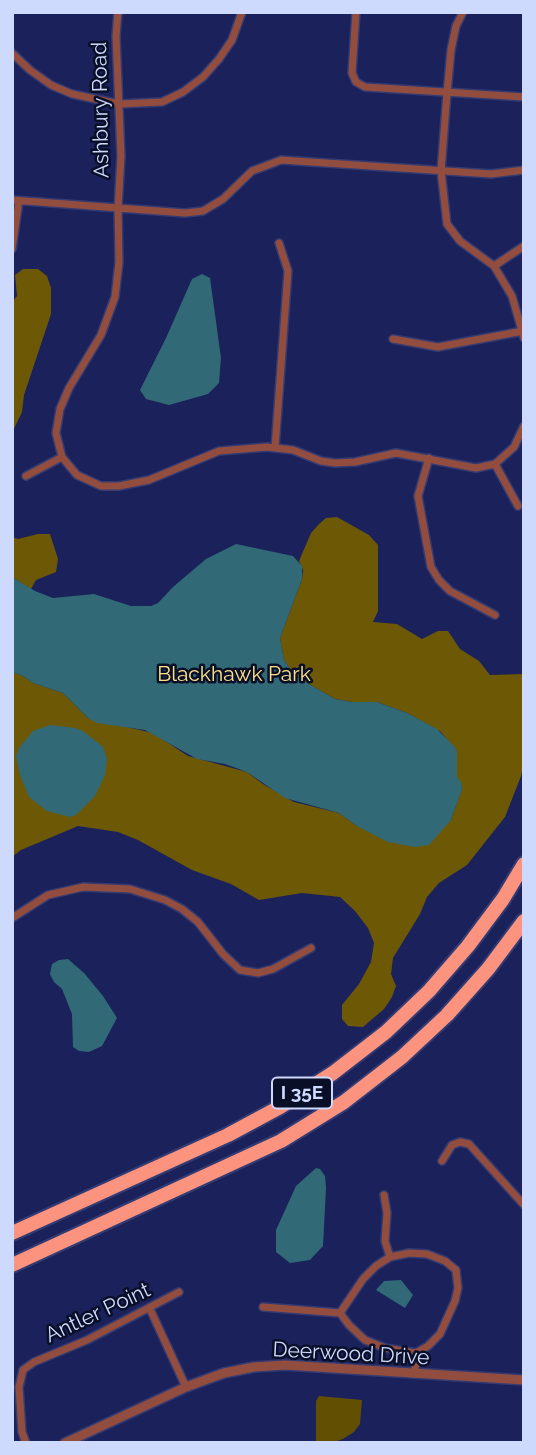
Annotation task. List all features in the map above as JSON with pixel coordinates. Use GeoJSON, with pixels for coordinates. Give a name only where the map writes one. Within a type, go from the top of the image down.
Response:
{"type":"FeatureCollection","features":[{"type":"Feature","properties":{"kind":"highway","name":"I 35E"},"geometry":{"type":"LineString","coordinates":[[12,1233],[228,1135],[280,1107],[333,1073],[386,1031],[429,991],[468,946],[503,899],[524,864]]}},
{"type":"Feature","properties":{"kind":"highway","name":"I 35E"},"geometry":{"type":"LineString","coordinates":[[12,1265],[281,1141],[344,1102],[402,1057],[447,1014],[488,969],[524,921]]}},
{"type":"Feature","properties":{"kind":"street","name":"Ashbury Road"},"geometry":{"type":"LineString","coordinates":[[62,457],[56,433],[60,409],[69,388],[101,335],[115,297],[119,262],[121,156],[116,36],[118,12]]}},
{"type":"Feature","properties":{"kind":"street"},"geometry":{"type":"LineString","coordinates":[[12,52],[30,70],[51,85],[72,94],[119,104],[162,102],[193,85],[219,59],[232,40],[242,12]]}},
{"type":"Feature","properties":{"kind":"street"},"geometry":{"type":"LineString","coordinates":[[356,12],[352,73],[356,82],[365,86],[524,97]]}},
{"type":"Feature","properties":{"kind":"street"},"geometry":{"type":"LineString","coordinates":[[463,12],[456,26],[451,50],[441,171],[447,224],[460,241],[494,266],[512,296],[524,338]]}},
{"type":"Feature","properties":{"kind":"street"},"geometry":{"type":"LineString","coordinates":[[12,249],[15,200],[185,213],[202,211],[223,199],[252,170],[281,160],[491,174],[524,170]]}},
{"type":"Feature","properties":{"kind":"street"},"geometry":{"type":"LineString","coordinates":[[275,448],[288,271],[279,243]]}},
{"type":"Feature","properties":{"kind":"street"},"geometry":{"type":"LineString","coordinates":[[494,266],[524,246]]}},
{"type":"Feature","properties":{"kind":"street"},"geometry":{"type":"LineString","coordinates":[[393,339],[438,347],[523,331]]}},
{"type":"Feature","properties":{"kind":"street"},"geometry":{"type":"LineString","coordinates":[[26,476],[62,457],[77,475],[101,486],[118,486],[149,480],[219,451],[267,447],[293,450],[321,461],[335,463],[355,462],[396,453],[476,468],[495,464],[514,447],[524,426]]}},
{"type":"Feature","properties":{"kind":"street"},"geometry":{"type":"LineString","coordinates":[[429,458],[418,496],[431,567],[450,592],[495,615]]}},
{"type":"Feature","properties":{"kind":"street"},"geometry":{"type":"LineString","coordinates":[[495,464],[517,506]]}},
{"type":"Feature","properties":{"kind":"street"},"geometry":{"type":"LineString","coordinates":[[12,918],[48,895],[83,887],[131,889],[183,909],[240,970],[258,974],[273,970],[312,948]]}},
{"type":"Feature","properties":{"kind":"street"},"geometry":{"type":"LineString","coordinates":[[442,1161],[446,1150],[452,1145],[460,1142],[469,1144],[524,1205]]}},
{"type":"Feature","properties":{"kind":"street"},"geometry":{"type":"LineString","coordinates":[[384,1195],[387,1213],[385,1241],[390,1257]]}},
{"type":"Feature","properties":{"kind":"street"},"geometry":{"type":"LineString","coordinates":[[263,1307],[340,1313],[365,1340],[385,1348],[416,1353],[440,1334],[455,1301],[458,1288],[456,1270],[445,1261],[427,1254],[409,1253],[390,1257],[363,1279],[340,1313]]}},
{"type":"Feature","properties":{"kind":"street","name":"Antler Point"},"geometry":{"type":"LineString","coordinates":[[26,1443],[22,1432],[19,1387],[23,1370],[34,1362],[86,1340],[179,1293]]}},
{"type":"Feature","properties":{"kind":"street"},"geometry":{"type":"LineString","coordinates":[[150,1308],[186,1387]]}},
{"type":"Feature","properties":{"kind":"street"},"geometry":{"type":"LineString","coordinates":[[415,1374],[416,1353]]}},
{"type":"Feature","properties":{"kind":"street","name":"Deerwood Drive"},"geometry":{"type":"LineString","coordinates":[[65,1443],[186,1387],[224,1373],[254,1367],[285,1365],[524,1380]]}},
{"type":"Feature","properties":{"kind":"shaded area"},"geometry":{"type":"Polygon","coordinates":[[[23,269],[38,269],[47,276],[51,288],[51,314],[24,395],[22,412],[12,433],[12,302],[17,296],[15,275],[23,269]]]}},
{"type":"Feature","properties":{"kind":"shaded area"},"geometry":{"type":"Polygon","coordinates":[[[202,274],[210,278],[221,358],[219,383],[208,394],[169,405],[146,399],[140,390],[192,279],[202,274]]]}},
{"type":"Feature","properties":{"kind":"shaded area"},"geometry":{"type":"Polygon","coordinates":[[[337,517],[369,535],[378,545],[378,611],[373,622],[397,624],[422,639],[438,631],[448,631],[460,649],[479,661],[490,675],[524,674],[524,762],[505,817],[467,865],[439,883],[427,897],[420,914],[393,958],[391,974],[396,986],[392,997],[384,1009],[363,1027],[348,1026],[342,1019],[342,1005],[359,984],[371,962],[374,943],[368,928],[340,897],[302,893],[259,900],[231,884],[192,870],[138,840],[118,832],[78,826],[21,850],[12,857],[12,672],[33,683],[63,693],[88,718],[153,733],[188,756],[247,772],[294,802],[339,813],[357,826],[451,820],[462,788],[457,777],[457,752],[441,732],[407,713],[377,702],[335,699],[295,676],[284,660],[280,638],[302,579],[303,570],[299,561],[311,533],[326,518],[337,517]]]}},
{"type":"Feature","properties":{"kind":"shaded area"},"geometry":{"type":"Polygon","coordinates":[[[50,534],[58,559],[56,572],[36,580],[31,589],[12,577],[12,537],[18,539],[50,534]]]}},
{"type":"Feature","properties":{"kind":"shaded area"},"geometry":{"type":"Polygon","coordinates":[[[236,544],[293,556],[302,566],[302,579],[280,638],[284,660],[295,676],[335,699],[377,702],[407,713],[437,729],[455,747],[457,777],[462,789],[451,820],[429,845],[415,847],[388,842],[339,813],[285,798],[247,772],[225,764],[197,759],[145,730],[97,723],[88,718],[63,693],[33,683],[12,672],[12,577],[53,598],[94,594],[131,606],[151,606],[158,603],[206,559],[236,544]]]}},
{"type":"Feature","properties":{"kind":"shaded area"},"geometry":{"type":"Polygon","coordinates":[[[50,725],[83,731],[103,747],[107,759],[105,775],[95,796],[76,815],[70,817],[47,811],[29,797],[20,775],[16,756],[19,748],[33,731],[50,725]]]}},
{"type":"Feature","properties":{"kind":"shaded area"},"geometry":{"type":"Polygon","coordinates":[[[68,959],[84,973],[117,1018],[102,1046],[89,1052],[73,1047],[72,1014],[62,989],[50,974],[52,964],[68,959]]]}},
{"type":"Feature","properties":{"kind":"shaded area"},"geometry":{"type":"Polygon","coordinates":[[[316,1168],[325,1176],[323,1246],[310,1260],[290,1263],[276,1252],[276,1230],[296,1186],[316,1168]]]}},
{"type":"Feature","properties":{"kind":"shaded area"},"geometry":{"type":"Polygon","coordinates":[[[401,1280],[413,1295],[405,1308],[376,1290],[384,1281],[401,1280]]]}},
{"type":"Feature","properties":{"kind":"shaded area"},"geometry":{"type":"Polygon","coordinates":[[[319,1396],[362,1400],[360,1424],[354,1432],[333,1442],[316,1441],[316,1401],[319,1396]]]}},
{"type":"Feature","properties":{"kind":"park label","name":"Blackhawk Park"},"geometry":{"type":"Point","coordinates":[234,675]}}]}
